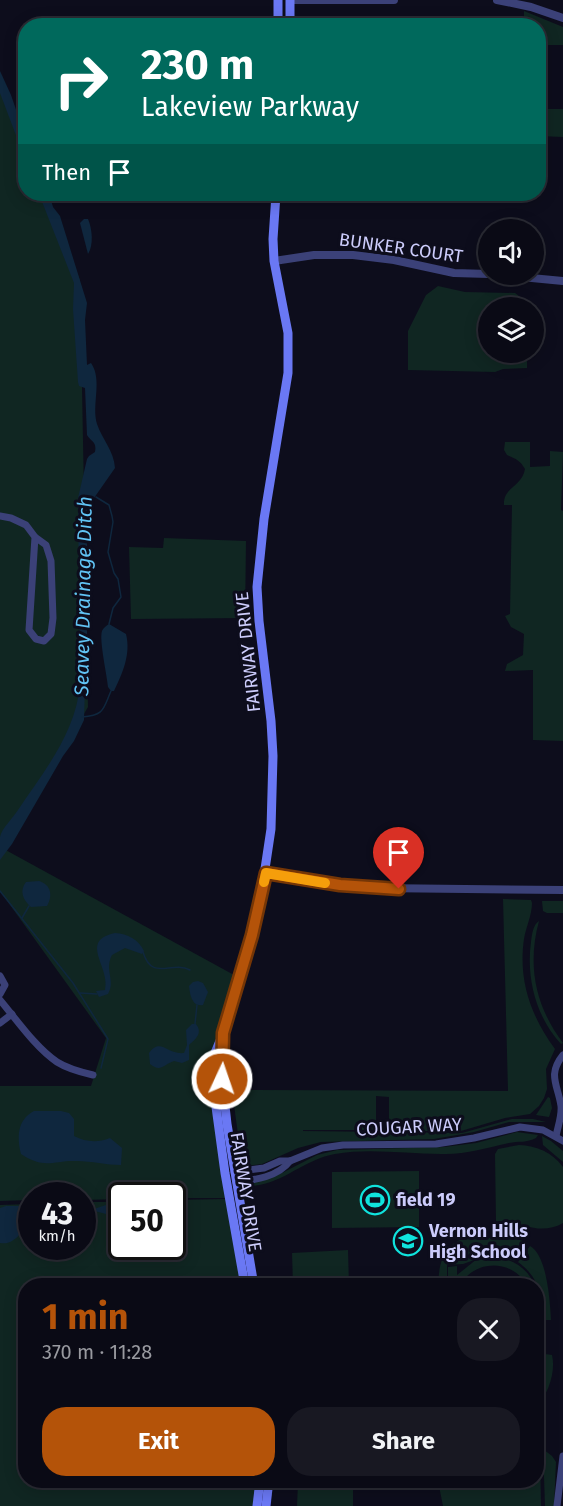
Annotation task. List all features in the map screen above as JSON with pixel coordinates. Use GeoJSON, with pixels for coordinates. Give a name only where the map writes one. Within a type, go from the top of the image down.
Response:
{"type":"FeatureCollection","features":[{"type":"Feature","properties":{"kind":"main road"},"geometry":{"type":"LineString","coordinates":[[278,0],[278,18]]}},
{"type":"Feature","properties":{"kind":"main road"},"geometry":{"type":"LineString","coordinates":[[290,0],[290,18]]}},
{"type":"Feature","properties":{"kind":"main road","name":"FAIRWAY DRIVE"},"geometry":{"type":"LineString","coordinates":[[244,1278],[214,1090],[215,1053],[252,935],[266,873],[271,829],[273,756],[271,721],[257,587],[261,541],[289,356],[288,333],[274,261],[276,201]]}},
{"type":"Feature","properties":{"kind":"main road","name":"FAIRWAY DRIVE"},"geometry":{"type":"LineString","coordinates":[[223,1033],[223,1095],[253,1278]]}},
{"type":"Feature","properties":{"kind":"main road"},"geometry":{"type":"LineString","coordinates":[[257,1506],[259,1488]]}},
{"type":"Feature","properties":{"kind":"main road"},"geometry":{"type":"LineString","coordinates":[[266,1506],[268,1488]]}},
{"type":"Feature","properties":{"kind":"street"},"geometry":{"type":"LineString","coordinates":[[290,0],[394,0]]}},
{"type":"Feature","properties":{"kind":"street"},"geometry":{"type":"LineString","coordinates":[[497,0],[531,7],[563,18]]}},
{"type":"Feature","properties":{"kind":"street","name":"BUNKER COURT"},"geometry":{"type":"LineString","coordinates":[[274,261],[314,255],[353,255],[394,260],[454,273],[478,274]]}},
{"type":"Feature","properties":{"kind":"street","name":"BUNKER COURT"},"geometry":{"type":"LineString","coordinates":[[544,279],[563,281]]}},
{"type":"Feature","properties":{"kind":"street"},"geometry":{"type":"LineString","coordinates":[[0,516],[26,525],[35,537],[46,545],[51,561],[53,618],[51,634],[44,640],[36,639],[29,630],[35,537]]}},
{"type":"Feature","properties":{"kind":"street"},"geometry":{"type":"LineString","coordinates":[[266,873],[340,885],[376,888],[563,890]]}},
{"type":"Feature","properties":{"kind":"street"},"geometry":{"type":"LineString","coordinates":[[0,976],[5,985],[0,994]]}},
{"type":"Feature","properties":{"kind":"street"},"geometry":{"type":"LineString","coordinates":[[0,999],[46,1053],[57,1062],[93,1075]]}},
{"type":"Feature","properties":{"kind":"street"},"geometry":{"type":"LineString","coordinates":[[0,1023],[12,1014]]}},
{"type":"Feature","properties":{"kind":"street"},"geometry":{"type":"LineString","coordinates":[[556,1136],[561,1115],[554,1076],[557,1062],[563,1055]]}},
{"type":"Feature","properties":{"kind":"street","name":"COUGAR WAY"},"geometry":{"type":"LineString","coordinates":[[235,1177],[271,1175],[284,1169],[290,1161],[322,1148],[343,1145],[436,1144],[520,1127],[543,1130],[563,1141]]}},
{"type":"Feature","properties":{"kind":"street"},"geometry":{"type":"LineString","coordinates":[[557,1506],[563,1456]]}},
{"type":"Feature","properties":{"kind":"green space"},"geometry":{"type":"Polygon","coordinates":[[[524,11],[541,18],[524,18],[524,11]]]}},
{"type":"Feature","properties":{"kind":"green space"},"geometry":{"type":"Polygon","coordinates":[[[546,20],[563,27],[563,45],[546,45],[546,20]]]}},
{"type":"Feature","properties":{"kind":"green space"},"geometry":{"type":"Polygon","coordinates":[[[0,76],[18,123],[18,201],[49,201],[80,280],[88,707],[43,785],[2,848],[234,975],[214,1046],[227,1198],[186,1198],[186,1182],[108,1182],[108,1199],[96,1200],[96,1182],[18,1182],[18,1200],[0,1201],[0,1086],[91,1086],[106,1038],[0,891],[0,76]]]}},
{"type":"Feature","properties":{"kind":"green space"},"geometry":{"type":"Polygon","coordinates":[[[546,109],[563,109],[563,137],[546,136],[546,109]]]}},
{"type":"Feature","properties":{"kind":"green space"},"geometry":{"type":"Polygon","coordinates":[[[438,286],[465,292],[515,293],[520,297],[478,297],[478,363],[527,363],[527,368],[503,369],[495,372],[408,370],[408,331],[426,295],[438,286]]]}},
{"type":"Feature","properties":{"kind":"green space"},"geometry":{"type":"Polygon","coordinates":[[[505,442],[530,442],[530,467],[550,466],[550,451],[563,452],[561,510],[563,511],[563,741],[533,740],[533,670],[505,671],[507,664],[523,655],[524,634],[511,627],[505,616],[510,614],[512,505],[504,505],[504,499],[509,490],[520,480],[525,469],[518,460],[507,455],[504,450],[505,442]]]}},
{"type":"Feature","properties":{"kind":"green space"},"geometry":{"type":"Polygon","coordinates":[[[164,538],[246,541],[245,618],[131,619],[129,547],[163,548],[164,538]]]}},
{"type":"Feature","properties":{"kind":"green space"},"geometry":{"type":"Polygon","coordinates":[[[503,899],[531,900],[532,903],[524,939],[525,984],[539,1024],[555,1049],[546,1069],[547,1089],[539,1106],[530,1114],[505,1118],[461,1131],[389,1131],[389,1097],[376,1096],[376,1130],[303,1131],[462,1133],[512,1119],[533,1119],[546,1122],[509,1122],[474,1132],[434,1139],[321,1142],[298,1148],[262,1164],[247,1166],[242,1164],[232,1090],[508,1091],[503,899]]]}},
{"type":"Feature","properties":{"kind":"green space"},"geometry":{"type":"Polygon","coordinates":[[[542,901],[563,901],[563,913],[543,911],[542,901]]]}},
{"type":"Feature","properties":{"kind":"green space"},"geometry":{"type":"Polygon","coordinates":[[[539,921],[534,953],[536,985],[546,1015],[563,1043],[561,1044],[545,1022],[532,983],[530,956],[532,933],[539,921]]]}},
{"type":"Feature","properties":{"kind":"green space"},"geometry":{"type":"Polygon","coordinates":[[[548,1097],[552,1108],[549,1117],[536,1115],[548,1097]]]}},
{"type":"Feature","properties":{"kind":"green space"},"geometry":{"type":"Polygon","coordinates":[[[517,1132],[538,1135],[529,1141],[450,1154],[375,1151],[335,1154],[323,1157],[270,1182],[246,1186],[251,1182],[282,1173],[317,1155],[337,1150],[444,1147],[476,1143],[517,1132]]]}},
{"type":"Feature","properties":{"kind":"green space"},"geometry":{"type":"Polygon","coordinates":[[[542,1136],[563,1151],[563,1162],[543,1145],[542,1136]]]}},
{"type":"Feature","properties":{"kind":"green space"},"geometry":{"type":"Polygon","coordinates":[[[519,1145],[544,1151],[554,1157],[563,1167],[563,1223],[554,1227],[537,1228],[496,1222],[495,1154],[498,1149],[519,1145]]]}},
{"type":"Feature","properties":{"kind":"green space","name":"field 19"},"geometry":{"type":"Polygon","coordinates":[[[419,1171],[419,1227],[332,1228],[332,1172],[419,1171]]]}},
{"type":"Feature","properties":{"kind":"green space"},"geometry":{"type":"Polygon","coordinates":[[[227,1199],[240,1278],[18,1278],[18,1488],[254,1488],[253,1506],[0,1506],[0,1205],[18,1204],[18,1260],[96,1260],[96,1202],[108,1202],[108,1260],[186,1260],[186,1200],[227,1199]]]}},
{"type":"Feature","properties":{"kind":"green space"},"geometry":{"type":"Polygon","coordinates":[[[512,1237],[528,1243],[515,1261],[499,1257],[521,1267],[531,1278],[522,1278],[512,1270],[493,1266],[475,1270],[465,1278],[448,1278],[448,1267],[457,1266],[457,1275],[477,1259],[463,1264],[447,1265],[447,1278],[439,1278],[445,1254],[449,1248],[462,1239],[512,1237]]]}},
{"type":"Feature","properties":{"kind":"green space"},"geometry":{"type":"Polygon","coordinates":[[[530,1246],[536,1251],[544,1268],[551,1320],[546,1320],[545,1354],[552,1355],[553,1368],[544,1397],[546,1355],[544,1355],[544,1278],[533,1278],[518,1262],[530,1246]]]}},
{"type":"Feature","properties":{"kind":"green space"},"geometry":{"type":"Polygon","coordinates":[[[348,1250],[349,1278],[293,1278],[292,1253],[348,1250]]]}},
{"type":"Feature","properties":{"kind":"green space"},"geometry":{"type":"Polygon","coordinates":[[[544,1450],[556,1462],[554,1506],[545,1506],[544,1450]]]}},
{"type":"Feature","properties":{"kind":"green space"},"geometry":{"type":"Polygon","coordinates":[[[298,1488],[353,1488],[353,1506],[297,1506],[298,1488]]]}},
{"type":"Feature","properties":{"kind":"green space"},"geometry":{"type":"Polygon","coordinates":[[[439,1488],[541,1488],[541,1506],[443,1506],[439,1488]]]}},
{"type":"Feature","properties":{"kind":"water"},"geometry":{"type":"Polygon","coordinates":[[[0,71],[18,116],[18,141],[0,93],[0,71]]]}},
{"type":"Feature","properties":{"kind":"water","name":"Seavey Drainage Ditch"},"geometry":{"type":"Polygon","coordinates":[[[42,201],[51,201],[60,216],[87,303],[85,320],[87,365],[91,363],[96,377],[97,424],[115,468],[87,508],[89,666],[85,686],[84,720],[74,741],[0,860],[1,834],[57,751],[72,719],[80,684],[78,498],[87,459],[95,452],[95,448],[87,435],[85,388],[79,386],[78,382],[73,309],[74,283],[42,201]]]}},
{"type":"Feature","properties":{"kind":"water"},"geometry":{"type":"Polygon","coordinates":[[[88,219],[91,232],[92,241],[88,254],[80,223],[88,219]]]}},
{"type":"Feature","properties":{"kind":"water"},"geometry":{"type":"Polygon","coordinates":[[[109,624],[126,634],[128,649],[114,691],[108,687],[102,642],[102,631],[109,624]]]}},
{"type":"Feature","properties":{"kind":"water"},"geometry":{"type":"Polygon","coordinates":[[[39,881],[50,891],[49,902],[47,906],[31,907],[22,892],[26,882],[39,881]]]}},
{"type":"Feature","properties":{"kind":"water"},"geometry":{"type":"Polygon","coordinates":[[[115,933],[132,938],[144,951],[142,954],[125,948],[112,955],[109,966],[110,989],[108,994],[99,997],[96,991],[105,990],[106,981],[97,948],[104,937],[115,933]]]}},
{"type":"Feature","properties":{"kind":"water"},"geometry":{"type":"Polygon","coordinates":[[[198,981],[203,983],[208,992],[203,1005],[196,1004],[190,993],[189,986],[198,981]]]}},
{"type":"Feature","properties":{"kind":"water"},"geometry":{"type":"Polygon","coordinates":[[[192,1024],[196,1024],[199,1033],[189,1045],[189,1060],[182,1063],[174,1061],[160,1068],[150,1064],[149,1053],[153,1048],[161,1046],[173,1052],[184,1053],[187,1045],[186,1030],[192,1024]]]}},
{"type":"Feature","properties":{"kind":"water"},"geometry":{"type":"Polygon","coordinates":[[[34,1111],[69,1113],[74,1119],[74,1136],[78,1138],[96,1141],[110,1138],[122,1148],[121,1165],[77,1161],[43,1163],[29,1159],[21,1154],[20,1130],[24,1119],[34,1111]]]}},
{"type":"Feature","properties":{"kind":"water"},"geometry":{"type":"Polygon","coordinates":[[[108,1204],[108,1215],[96,1211],[96,1208],[108,1204]]]}},
{"type":"Feature","properties":{"kind":"water"},"geometry":{"type":"Polygon","coordinates":[[[18,1206],[18,1236],[10,1242],[0,1243],[0,1208],[18,1206]]]}},
{"type":"Feature","properties":{"kind":"waterway","name":"Seavey Drainage Ditch"},"geometry":{"type":"LineString","coordinates":[[96,497],[109,505],[112,516],[108,552],[118,579],[121,597],[113,608],[109,624]]}},
{"type":"Feature","properties":{"kind":"waterway"},"geometry":{"type":"LineString","coordinates":[[82,717],[99,713],[111,691]]}},
{"type":"Feature","properties":{"kind":"waterway"},"geometry":{"type":"LineString","coordinates":[[0,891],[73,983],[108,1039],[101,1068]]}},
{"type":"Feature","properties":{"kind":"waterway"},"geometry":{"type":"LineString","coordinates":[[22,918],[29,906]]}},
{"type":"Feature","properties":{"kind":"waterway"},"geometry":{"type":"LineString","coordinates":[[143,952],[151,966],[190,970]]}},
{"type":"Feature","properties":{"kind":"waterway"},"geometry":{"type":"LineString","coordinates":[[80,993],[97,994]]}},
{"type":"Feature","properties":{"kind":"waterway"},"geometry":{"type":"LineString","coordinates":[[195,1024],[197,1005]]}},
{"type":"Feature","properties":{"kind":"slow traffic"},"geometry":{"type":"LineString","coordinates":[[264,882],[266,873],[325,883]]}},
{"type":"Feature","properties":{"kind":"place","name":"field 19"},"geometry":{"type":"Point","coordinates":[375,1200]}},
{"type":"Feature","properties":{"kind":"place","name":"Vernon Hills High School"},"geometry":{"type":"Point","coordinates":[408,1241]}},
{"type":"Feature","properties":{"kind":"route"},"geometry":{"type":"LineString","coordinates":[[222,1079],[223,1033],[252,935],[266,873],[340,885],[399,889]]}}]}
